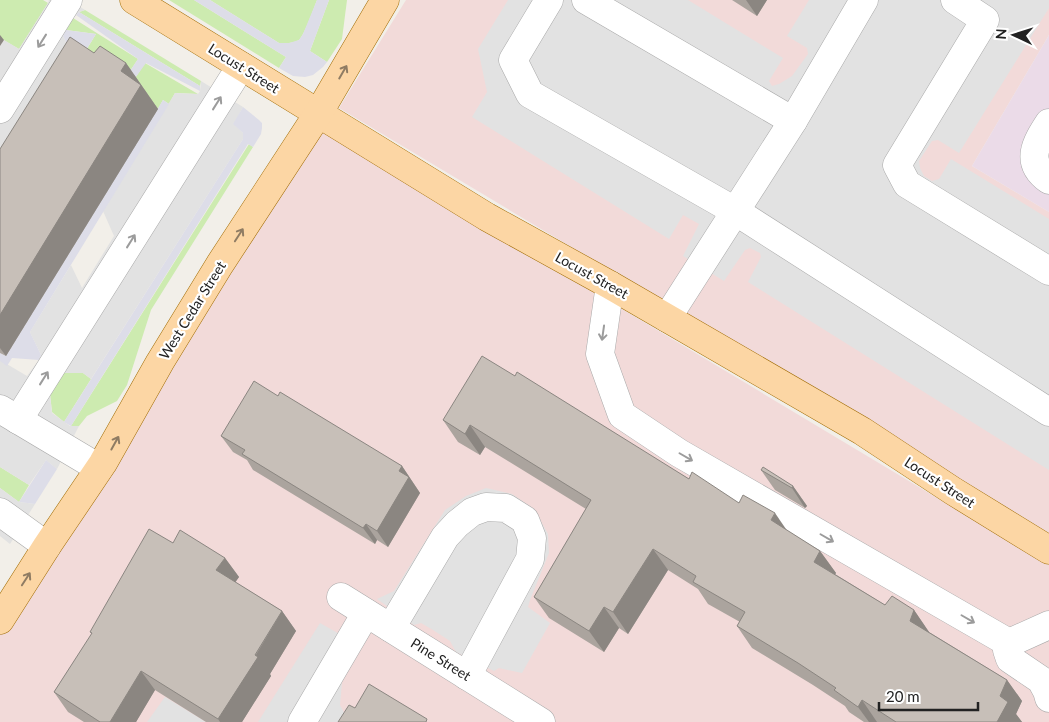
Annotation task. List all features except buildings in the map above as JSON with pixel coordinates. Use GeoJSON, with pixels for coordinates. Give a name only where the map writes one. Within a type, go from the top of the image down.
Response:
{"type":"FeatureCollection","features":[{"type":"Feature","properties":{"kind":"main road","name":"Locust Street"},"geometry":{"type":"LineString","coordinates":[[134,0],[487,217],[610,285],[862,431],[953,491],[1049,550]]}},
{"type":"Feature","properties":{"kind":"main road","name":"West Cedar Street"},"geometry":{"type":"LineString","coordinates":[[0,620],[100,468],[165,354],[220,264],[318,114],[385,0]]}},
{"type":"Feature","properties":{"kind":"street"},"geometry":{"type":"LineString","coordinates":[[0,110],[68,0]]}},
{"type":"Feature","properties":{"kind":"street"},"geometry":{"type":"LineString","coordinates":[[549,0],[514,60],[530,94],[736,211],[1049,412]]}},
{"type":"Feature","properties":{"kind":"street"},"geometry":{"type":"LineString","coordinates":[[586,0],[793,122]]}},
{"type":"Feature","properties":{"kind":"street"},"geometry":{"type":"LineString","coordinates":[[667,318],[793,122],[864,0]]}},
{"type":"Feature","properties":{"kind":"street"},"geometry":{"type":"LineString","coordinates":[[955,0],[991,10],[897,165],[907,184],[1049,271]]}},
{"type":"Feature","properties":{"kind":"street"},"geometry":{"type":"LineString","coordinates":[[100,468],[9,414],[241,66]]}},
{"type":"Feature","properties":{"kind":"street"},"geometry":{"type":"LineString","coordinates":[[1049,123],[1037,142],[1035,152],[1035,163],[1042,175],[1049,180]]}},
{"type":"Feature","properties":{"kind":"street"},"geometry":{"type":"LineString","coordinates":[[610,285],[600,354],[622,414],[680,453],[1009,642]]}},
{"type":"Feature","properties":{"kind":"street"},"geometry":{"type":"LineString","coordinates":[[391,628],[445,536],[457,524],[472,512],[486,507],[506,508],[525,520],[532,538],[530,559],[466,676]]}},
{"type":"Feature","properties":{"kind":"street"},"geometry":{"type":"LineString","coordinates":[[0,512],[47,546]]}},
{"type":"Feature","properties":{"kind":"street","name":"Pine Street"},"geometry":{"type":"LineString","coordinates":[[341,597],[541,722]]}},
{"type":"Feature","properties":{"kind":"street"},"geometry":{"type":"LineString","coordinates":[[302,722],[366,613]]}},
{"type":"Feature","properties":{"kind":"street"},"geometry":{"type":"LineString","coordinates":[[1009,642],[1049,625]]}},
{"type":"Feature","properties":{"kind":"street"},"geometry":{"type":"LineString","coordinates":[[1009,642],[1007,650],[1010,659],[1041,680],[1049,698]]}},
{"type":"Feature","properties":{"kind":"shaded area"},"geometry":{"type":"Polygon","coordinates":[[[49,0],[69,0],[85,10],[79,12],[73,18],[63,36],[77,64],[13,169],[0,147],[0,46],[4,40],[19,49],[49,0]]]}},
{"type":"Feature","properties":{"kind":"shaded area"},"geometry":{"type":"Polygon","coordinates":[[[194,0],[210,0],[279,43],[289,43],[299,40],[303,34],[317,0],[329,0],[310,51],[327,62],[313,75],[305,77],[293,76],[279,68],[286,57],[194,0]]]}},
{"type":"Feature","properties":{"kind":"shaded area"},"geometry":{"type":"Polygon","coordinates":[[[406,0],[1049,0],[1049,35],[972,166],[1049,212],[1049,533],[339,108],[406,0]]]}},
{"type":"Feature","properties":{"kind":"shaded area"},"geometry":{"type":"Polygon","coordinates":[[[508,0],[688,0],[783,58],[769,81],[772,86],[792,76],[808,54],[807,48],[787,36],[809,0],[1049,0],[1049,8],[959,153],[938,140],[932,141],[919,161],[924,176],[932,181],[939,179],[951,159],[1049,219],[1049,470],[748,282],[761,257],[760,253],[750,248],[745,250],[724,281],[683,256],[699,224],[683,215],[669,239],[472,117],[487,92],[478,49],[508,0]]]}},
{"type":"Feature","properties":{"kind":"shaded area"},"geometry":{"type":"Polygon","coordinates":[[[79,12],[200,86],[200,91],[146,63],[133,81],[126,77],[138,59],[76,15],[79,12]]]}},
{"type":"Feature","properties":{"kind":"shaded area"},"geometry":{"type":"Polygon","coordinates":[[[66,30],[96,34],[0,189],[77,64],[63,36],[66,30]]]}},
{"type":"Feature","properties":{"kind":"shaded area"},"geometry":{"type":"Polygon","coordinates":[[[1049,35],[1049,212],[972,166],[1049,35]]]}},
{"type":"Feature","properties":{"kind":"shaded area"},"geometry":{"type":"Polygon","coordinates":[[[201,81],[243,107],[234,124],[243,133],[243,139],[91,379],[83,373],[63,373],[50,394],[52,413],[70,426],[79,426],[57,469],[46,460],[29,485],[0,467],[0,360],[27,376],[39,360],[41,355],[30,332],[71,265],[82,288],[114,236],[103,211],[175,93],[198,94],[201,81]]]}},
{"type":"Feature","properties":{"kind":"shaded area"},"geometry":{"type":"Polygon","coordinates":[[[163,100],[169,104],[30,332],[41,355],[39,360],[12,358],[7,366],[0,361],[0,353],[6,356],[163,100]]]}},
{"type":"Feature","properties":{"kind":"shaded area"},"geometry":{"type":"Polygon","coordinates":[[[243,107],[262,123],[261,134],[253,147],[248,144],[71,426],[64,422],[243,139],[243,133],[233,124],[243,107]]]}},
{"type":"Feature","properties":{"kind":"shaded area"},"geometry":{"type":"Polygon","coordinates":[[[322,129],[1049,565],[1049,722],[0,722],[0,615],[322,129]]]}},
{"type":"Feature","properties":{"kind":"shaded area"},"geometry":{"type":"Polygon","coordinates":[[[46,460],[57,469],[35,504],[19,502],[46,460]]]}},
{"type":"Feature","properties":{"kind":"shaded area"},"geometry":{"type":"Polygon","coordinates":[[[0,488],[19,502],[35,504],[10,544],[0,536],[0,488]]]}},
{"type":"Feature","properties":{"kind":"shaded area"},"geometry":{"type":"Polygon","coordinates":[[[486,488],[512,494],[534,509],[548,534],[549,553],[528,607],[550,623],[522,673],[499,668],[494,671],[456,652],[450,641],[421,623],[414,625],[377,599],[394,591],[445,510],[466,496],[486,488]]]}},
{"type":"Feature","properties":{"kind":"shaded area"},"geometry":{"type":"Polygon","coordinates":[[[320,623],[357,644],[343,671],[340,705],[349,722],[258,722],[320,623]]]}},
{"type":"Feature","properties":{"kind":"shaded area"},"geometry":{"type":"Polygon","coordinates":[[[165,697],[206,722],[147,722],[165,697]]]}},
{"type":"Feature","properties":{"kind":"green space"},"geometry":{"type":"Polygon","coordinates":[[[0,0],[43,0],[48,3],[19,49],[0,38],[0,0]]]}},
{"type":"Feature","properties":{"kind":"green space"},"geometry":{"type":"Polygon","coordinates":[[[169,0],[194,0],[286,57],[279,68],[169,0]]]}},
{"type":"Feature","properties":{"kind":"green space"},"geometry":{"type":"Polygon","coordinates":[[[210,0],[317,0],[309,22],[299,40],[292,43],[279,43],[210,0]]]}},
{"type":"Feature","properties":{"kind":"green space"},"geometry":{"type":"Polygon","coordinates":[[[329,0],[347,0],[342,39],[327,62],[310,51],[329,0]]]}},
{"type":"Feature","properties":{"kind":"green space"},"geometry":{"type":"Polygon","coordinates":[[[85,10],[201,81],[200,86],[79,12],[85,10]]]}},
{"type":"Feature","properties":{"kind":"green space"},"geometry":{"type":"Polygon","coordinates":[[[73,18],[138,59],[126,77],[85,52],[96,34],[66,30],[73,18]]]}},
{"type":"Feature","properties":{"kind":"green space"},"geometry":{"type":"Polygon","coordinates":[[[145,63],[198,94],[175,93],[169,104],[163,100],[158,109],[133,81],[145,63]]]}},
{"type":"Feature","properties":{"kind":"green space"},"geometry":{"type":"Polygon","coordinates":[[[249,144],[253,147],[151,310],[127,385],[117,401],[87,416],[79,426],[71,426],[249,144]]]}},
{"type":"Feature","properties":{"kind":"green space"},"geometry":{"type":"Polygon","coordinates":[[[63,373],[83,373],[91,379],[64,422],[52,412],[50,394],[63,373]]]}},
{"type":"Feature","properties":{"kind":"green space"},"geometry":{"type":"Polygon","coordinates":[[[0,467],[29,485],[19,502],[0,488],[0,467]]]}}]}
